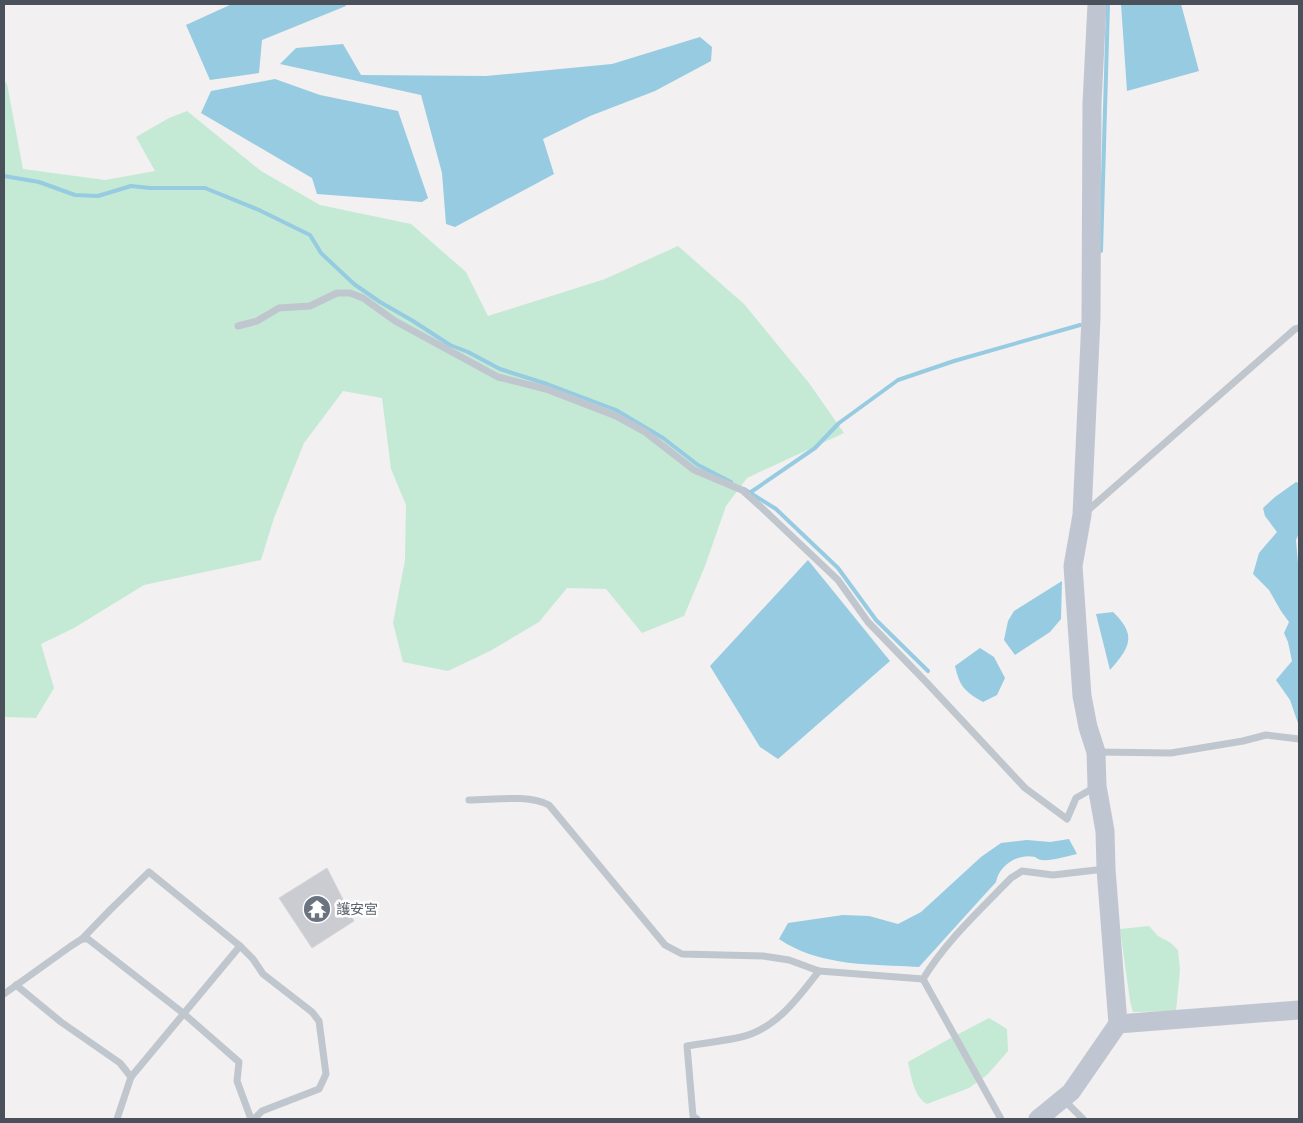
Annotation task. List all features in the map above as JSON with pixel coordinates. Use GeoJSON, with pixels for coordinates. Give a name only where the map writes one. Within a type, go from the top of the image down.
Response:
{"type":"FeatureCollection","features":[{"type":"Feature","properties":{"kind":"street"},"geometry":{"type":"LineString","coordinates":[[1038,1119],[1071,1092],[1118,1024],[1106,869],[1105,830],[1097,786],[1096,752],[1088,727],[1082,696],[1073,566],[1082,515],[1091,318],[1092,103],[1097,4]]}},
{"type":"Feature","properties":{"kind":"street"},"geometry":{"type":"LineString","coordinates":[[1118,1024],[1299,1010]]}},
{"type":"Feature","properties":{"kind":"lane"},"geometry":{"type":"LineString","coordinates":[[238,326],[257,321],[279,308],[310,306],[336,293],[350,293],[363,298],[395,321],[498,377],[546,389],[616,416],[645,432],[694,470],[742,490],[762,508],[838,580],[868,622],[1025,788],[1067,819],[1076,798],[1097,786]]}},
{"type":"Feature","properties":{"kind":"lane"},"geometry":{"type":"LineString","coordinates":[[1082,515],[1299,328]]}},
{"type":"Feature","properties":{"kind":"lane"},"geometry":{"type":"LineString","coordinates":[[1096,752],[1171,753],[1244,741],[1266,735],[1299,739]]}},
{"type":"Feature","properties":{"kind":"lane"},"geometry":{"type":"LineString","coordinates":[[470,800],[530,799],[542,801],[549,805],[665,945],[682,954],[762,956],[789,960],[819,972],[922,979]]}},
{"type":"Feature","properties":{"kind":"lane"},"geometry":{"type":"LineString","coordinates":[[922,979],[932,963],[955,937],[1011,878],[1022,871],[1053,875],[1106,869]]}},
{"type":"Feature","properties":{"kind":"lane"},"geometry":{"type":"LineString","coordinates":[[4,994],[82,940],[149,872],[240,946],[253,959],[263,974],[312,1012],[319,1021],[326,1074],[319,1089],[262,1111],[252,1119],[236,1081],[239,1062],[183,1013],[88,939],[82,940]]}},
{"type":"Feature","properties":{"kind":"lane"},"geometry":{"type":"LineString","coordinates":[[116,1119],[131,1077],[240,946]]}},
{"type":"Feature","properties":{"kind":"lane"},"geometry":{"type":"LineString","coordinates":[[697,1119],[693,1116],[687,1046],[742,1037],[769,1024],[792,1005],[819,972]]}},
{"type":"Feature","properties":{"kind":"lane"},"geometry":{"type":"LineString","coordinates":[[922,979],[1002,1119]]}},
{"type":"Feature","properties":{"kind":"lane"},"geometry":{"type":"LineString","coordinates":[[16,985],[61,1022],[120,1063],[131,1077]]}},
{"type":"Feature","properties":{"kind":"lane"},"geometry":{"type":"LineString","coordinates":[[1062,1099],[1083,1119]]}},
{"type":"Feature","properties":{"kind":"green space"},"geometry":{"type":"Polygon","coordinates":[[[4,81],[7,84],[23,169],[105,180],[155,171],[136,137],[169,118],[187,111],[261,171],[320,205],[411,224],[466,272],[488,316],[605,279],[678,246],[744,304],[809,383],[844,433],[747,478],[726,506],[705,566],[684,616],[642,633],[606,589],[567,588],[539,622],[490,651],[448,671],[403,662],[393,623],[405,560],[406,505],[391,469],[382,398],[343,391],[304,443],[274,518],[261,560],[144,585],[74,628],[41,644],[54,688],[36,718],[5,717],[4,720],[4,81]]]}},
{"type":"Feature","properties":{"kind":"green space"},"geometry":{"type":"Polygon","coordinates":[[[1149,926],[1158,936],[1171,943],[1178,950],[1180,970],[1176,1011],[1133,1012],[1120,929],[1149,926]]]}},
{"type":"Feature","properties":{"kind":"green space"},"geometry":{"type":"Polygon","coordinates":[[[989,1018],[1007,1029],[1008,1051],[987,1075],[969,1088],[927,1104],[923,1101],[914,1086],[908,1062],[989,1018]]]}},
{"type":"Feature","properties":{"kind":"water"},"geometry":{"type":"Polygon","coordinates":[[[232,4],[345,4],[346,6],[262,40],[259,73],[210,80],[186,25],[232,4]]]}},
{"type":"Feature","properties":{"kind":"water"},"geometry":{"type":"Polygon","coordinates":[[[1121,4],[1181,4],[1199,71],[1127,91],[1121,4]]]}},
{"type":"Feature","properties":{"kind":"water"},"geometry":{"type":"Polygon","coordinates":[[[700,37],[712,47],[711,61],[655,91],[590,116],[543,139],[554,174],[455,227],[446,224],[442,173],[421,95],[280,64],[296,48],[343,44],[361,75],[486,76],[612,64],[700,37]]]}},
{"type":"Feature","properties":{"kind":"water"},"geometry":{"type":"Polygon","coordinates":[[[275,79],[320,95],[398,111],[428,198],[422,202],[317,194],[312,178],[201,113],[211,91],[275,79]]]}},
{"type":"Feature","properties":{"kind":"water"},"geometry":{"type":"Polygon","coordinates":[[[1296,482],[1299,483],[1299,533],[1296,540],[1299,575],[1299,726],[1290,700],[1276,680],[1292,661],[1284,633],[1289,622],[1269,590],[1253,574],[1259,553],[1277,532],[1265,516],[1263,508],[1296,482]]]}},
{"type":"Feature","properties":{"kind":"water"},"geometry":{"type":"Polygon","coordinates":[[[808,560],[890,661],[778,759],[760,747],[710,666],[808,560]]]}},
{"type":"Feature","properties":{"kind":"water"},"geometry":{"type":"Polygon","coordinates":[[[1062,581],[1061,619],[1050,632],[1015,655],[1004,640],[1008,621],[1014,611],[1062,581]]]}},
{"type":"Feature","properties":{"kind":"water"},"geometry":{"type":"Polygon","coordinates":[[[1113,612],[1126,628],[1128,642],[1122,655],[1110,670],[1096,614],[1113,612]]]}},
{"type":"Feature","properties":{"kind":"water"},"geometry":{"type":"Polygon","coordinates":[[[980,648],[994,657],[1005,678],[997,695],[983,702],[964,688],[955,666],[980,648]]]}},
{"type":"Feature","properties":{"kind":"water"},"geometry":{"type":"Polygon","coordinates":[[[1069,839],[1077,854],[1046,860],[1029,856],[1022,857],[1005,866],[1001,870],[996,882],[919,967],[864,964],[829,959],[811,955],[779,939],[788,923],[843,915],[869,916],[898,924],[921,912],[981,857],[1001,843],[1027,840],[1050,842],[1069,839]]]}},
{"type":"Feature","properties":{"kind":"building","name":"護安宮"},"geometry":{"type":"Polygon","coordinates":[[[327,868],[354,921],[312,948],[279,898],[327,868]]]}},
{"type":"Feature","properties":{"kind":"waterway"},"geometry":{"type":"LineString","coordinates":[[1101,251],[1108,4]]}},
{"type":"Feature","properties":{"kind":"waterway"},"geometry":{"type":"LineString","coordinates":[[4,176],[39,182],[75,195],[98,196],[131,186],[205,188],[259,210],[310,235],[321,253],[354,284],[450,345],[500,369],[547,384],[616,410],[663,438],[698,465],[731,482]]}},
{"type":"Feature","properties":{"kind":"waterway"},"geometry":{"type":"LineString","coordinates":[[751,492],[815,448],[839,423],[898,380],[954,361],[1080,325]]}},
{"type":"Feature","properties":{"kind":"waterway"},"geometry":{"type":"LineString","coordinates":[[744,489],[776,509],[838,568],[876,620],[928,671]]}},
{"type":"Feature","properties":{"kind":"place","name":"護安宮"},"geometry":{"type":"Point","coordinates":[317,909]}}]}
